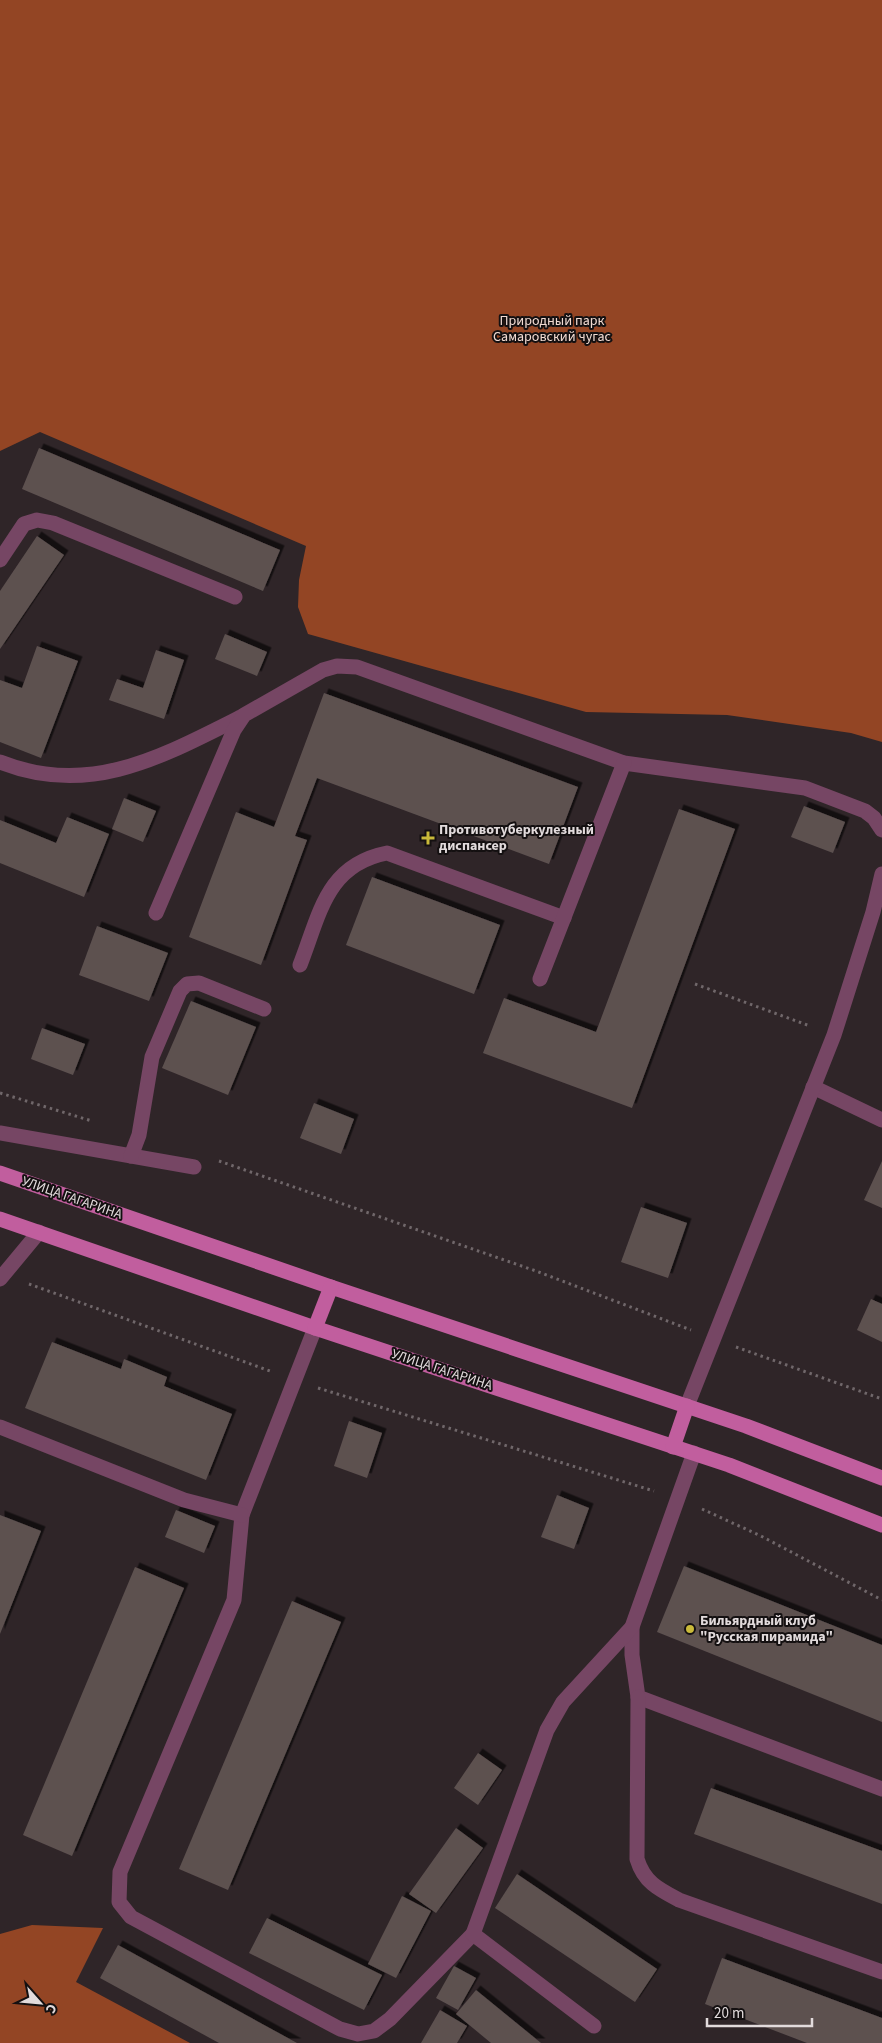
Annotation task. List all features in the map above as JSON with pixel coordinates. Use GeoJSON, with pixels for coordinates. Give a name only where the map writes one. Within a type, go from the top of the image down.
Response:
{"type":"FeatureCollection","features":[{"type":"Feature","properties":{"kind":"main road","name":"УЛИЦА ГАГАРИНА"},"geometry":{"type":"LineString","coordinates":[[0,1173],[331,1288],[746,1426],[882,1478]]}},
{"type":"Feature","properties":{"kind":"main road","name":"УЛИЦА ГАГАРИНА"},"geometry":{"type":"LineString","coordinates":[[0,1219],[315,1328],[694,1454],[882,1525]]}},
{"type":"Feature","properties":{"kind":"main road"},"geometry":{"type":"LineString","coordinates":[[315,1328],[331,1288]]}},
{"type":"Feature","properties":{"kind":"main road"},"geometry":{"type":"LineString","coordinates":[[673,1447],[687,1406]]}},
{"type":"Feature","properties":{"kind":"lane"},"geometry":{"type":"LineString","coordinates":[[0,560],[24,524],[37,520],[54,523],[235,597]]}},
{"type":"Feature","properties":{"kind":"lane"},"geometry":{"type":"LineString","coordinates":[[0,762],[14,768],[49,775],[78,777],[126,768],[170,753],[244,715],[323,670],[337,666],[357,667],[624,764],[805,788],[865,811],[874,818],[882,830]]}},
{"type":"Feature","properties":{"kind":"lane"},"geometry":{"type":"LineString","coordinates":[[156,913],[234,730],[244,715]]}},
{"type":"Feature","properties":{"kind":"lane"},"geometry":{"type":"LineString","coordinates":[[540,979],[624,764]]}},
{"type":"Feature","properties":{"kind":"lane"},"geometry":{"type":"LineString","coordinates":[[300,965],[332,885],[347,869],[367,857],[387,853],[564,918]]}},
{"type":"Feature","properties":{"kind":"lane"},"geometry":{"type":"LineString","coordinates":[[687,1406],[834,1035],[878,914],[882,874]]}},
{"type":"Feature","properties":{"kind":"lane"},"geometry":{"type":"LineString","coordinates":[[130,1156],[139,1135],[152,1057],[180,991],[187,984],[200,984],[264,1009]]}},
{"type":"Feature","properties":{"kind":"lane"},"geometry":{"type":"LineString","coordinates":[[813,1087],[882,1120]]}},
{"type":"Feature","properties":{"kind":"lane"},"geometry":{"type":"LineString","coordinates":[[0,1133],[194,1167]]}},
{"type":"Feature","properties":{"kind":"lane"},"geometry":{"type":"LineString","coordinates":[[2,1277],[39,1232]]}},
{"type":"Feature","properties":{"kind":"lane"},"geometry":{"type":"LineString","coordinates":[[315,1328],[242,1515],[234,1600],[120,1872],[119,1902],[130,1916],[340,2029],[358,2034],[374,2031],[390,2019],[473,1934],[547,1730],[563,1702],[632,1627]]}},
{"type":"Feature","properties":{"kind":"lane"},"geometry":{"type":"LineString","coordinates":[[0,1427],[184,1500],[242,1515]]}},
{"type":"Feature","properties":{"kind":"lane"},"geometry":{"type":"LineString","coordinates":[[694,1454],[632,1627],[632,1655],[638,1697],[637,1859],[641,1873],[656,1888],[679,1900],[882,1972]]}},
{"type":"Feature","properties":{"kind":"lane"},"geometry":{"type":"LineString","coordinates":[[638,1697],[882,1789]]}},
{"type":"Feature","properties":{"kind":"lane"},"geometry":{"type":"LineString","coordinates":[[473,1934],[594,2026]]}},
{"type":"Feature","properties":{"kind":"path"},"geometry":{"type":"LineString","coordinates":[[695,984],[834,1035]]}},
{"type":"Feature","properties":{"kind":"path"},"geometry":{"type":"LineString","coordinates":[[0,1093],[139,1135]]}},
{"type":"Feature","properties":{"kind":"path"},"geometry":{"type":"LineString","coordinates":[[210,1159],[536,1270],[696,1332]]}},
{"type":"Feature","properties":{"kind":"path"},"geometry":{"type":"LineString","coordinates":[[2,1277],[295,1380],[624,1480],[678,1499],[760,1536],[882,1600]]}},
{"type":"Feature","properties":{"kind":"path"},"geometry":{"type":"LineString","coordinates":[[738,1348],[882,1399]]}},
{"type":"Feature","properties":{"kind":"green space","name":"Природный парк Самаровский чугас"},"geometry":{"type":"Polygon","coordinates":[[[0,0],[882,0],[882,742],[851,733],[727,715],[586,712],[308,634],[298,607],[299,580],[306,546],[40,432],[0,451],[0,0]]]}},
{"type":"Feature","properties":{"kind":"green space"},"geometry":{"type":"Polygon","coordinates":[[[32,1925],[103,1928],[76,1982],[190,2043],[0,2043],[0,1934],[32,1925]]]}},
{"type":"Feature","properties":{"kind":"building"},"geometry":{"type":"Polygon","coordinates":[[[39,448],[280,550],[263,591],[22,489],[39,448]]]}},
{"type":"Feature","properties":{"kind":"building"},"geometry":{"type":"Polygon","coordinates":[[[37,536],[64,555],[0,649],[0,591],[37,536]]]}},
{"type":"Feature","properties":{"kind":"building"},"geometry":{"type":"Polygon","coordinates":[[[225,634],[267,652],[257,676],[215,659],[225,634]]]}},
{"type":"Feature","properties":{"kind":"building"},"geometry":{"type":"Polygon","coordinates":[[[37,646],[78,661],[41,758],[0,742],[0,680],[22,688],[37,646]]]}},
{"type":"Feature","properties":{"kind":"building"},"geometry":{"type":"Polygon","coordinates":[[[156,650],[184,660],[164,719],[109,700],[117,679],[143,688],[156,650]]]}},
{"type":"Feature","properties":{"kind":"building"},"geometry":{"type":"Polygon","coordinates":[[[324,693],[578,787],[549,864],[317,778],[295,836],[307,840],[261,965],[189,937],[236,812],[274,827],[324,693]]]}},
{"type":"Feature","properties":{"kind":"building"},"geometry":{"type":"Polygon","coordinates":[[[124,798],[156,811],[143,842],[112,829],[124,798]]]}},
{"type":"Feature","properties":{"kind":"building"},"geometry":{"type":"Polygon","coordinates":[[[804,806],[845,822],[833,853],[791,837],[804,806]]]}},
{"type":"Feature","properties":{"kind":"building"},"geometry":{"type":"Polygon","coordinates":[[[679,809],[735,829],[632,1108],[483,1053],[504,998],[596,1032],[679,809]]]}},
{"type":"Feature","properties":{"kind":"building"},"geometry":{"type":"Polygon","coordinates":[[[67,817],[109,834],[84,897],[0,863],[0,820],[56,843],[67,817]]]}},
{"type":"Feature","properties":{"kind":"building"},"geometry":{"type":"Polygon","coordinates":[[[372,877],[500,925],[474,994],[346,945],[372,877]]]}},
{"type":"Feature","properties":{"kind":"building"},"geometry":{"type":"Polygon","coordinates":[[[97,926],[168,953],[149,1001],[79,975],[97,926]]]}},
{"type":"Feature","properties":{"kind":"building"},"geometry":{"type":"Polygon","coordinates":[[[191,1001],[256,1027],[228,1095],[162,1068],[191,1001]]]}},
{"type":"Feature","properties":{"kind":"building"},"geometry":{"type":"Polygon","coordinates":[[[42,1028],[85,1044],[73,1075],[31,1059],[42,1028]]]}},
{"type":"Feature","properties":{"kind":"building"},"geometry":{"type":"Polygon","coordinates":[[[314,1103],[354,1119],[341,1154],[300,1138],[314,1103]]]}},
{"type":"Feature","properties":{"kind":"building"},"geometry":{"type":"Polygon","coordinates":[[[882,1161],[882,1208],[864,1200],[882,1161]]]}},
{"type":"Feature","properties":{"kind":"building"},"geometry":{"type":"Polygon","coordinates":[[[641,1207],[687,1223],[668,1278],[621,1262],[641,1207]]]}},
{"type":"Feature","properties":{"kind":"building"},"geometry":{"type":"Polygon","coordinates":[[[871,1299],[882,1304],[882,1342],[857,1330],[871,1299]]]}},
{"type":"Feature","properties":{"kind":"building"},"geometry":{"type":"Polygon","coordinates":[[[52,1342],[121,1369],[124,1359],[167,1377],[164,1386],[232,1414],[206,1480],[25,1408],[52,1342]]]}},
{"type":"Feature","properties":{"kind":"building"},"geometry":{"type":"Polygon","coordinates":[[[349,1421],[382,1433],[367,1478],[334,1466],[349,1421]]]}},
{"type":"Feature","properties":{"kind":"building"},"geometry":{"type":"Polygon","coordinates":[[[557,1495],[589,1508],[574,1549],[541,1537],[557,1495]]]}},
{"type":"Feature","properties":{"kind":"building"},"geometry":{"type":"Polygon","coordinates":[[[176,1510],[215,1526],[204,1553],[165,1537],[176,1510]]]}},
{"type":"Feature","properties":{"kind":"building"},"geometry":{"type":"Polygon","coordinates":[[[0,1515],[41,1531],[0,1634],[0,1515]]]}},
{"type":"Feature","properties":{"kind":"building"},"geometry":{"type":"Polygon","coordinates":[[[684,1566],[882,1645],[882,1722],[657,1632],[684,1566]]]}},
{"type":"Feature","properties":{"kind":"building"},"geometry":{"type":"Polygon","coordinates":[[[135,1567],[184,1588],[72,1856],[23,1835],[135,1567]]]}},
{"type":"Feature","properties":{"kind":"building"},"geometry":{"type":"Polygon","coordinates":[[[292,1601],[341,1622],[228,1890],[179,1869],[292,1601]]]}},
{"type":"Feature","properties":{"kind":"building"},"geometry":{"type":"Polygon","coordinates":[[[478,1753],[502,1770],[478,1805],[454,1788],[478,1753]]]}},
{"type":"Feature","properties":{"kind":"building"},"geometry":{"type":"Polygon","coordinates":[[[711,1788],[882,1851],[882,1904],[694,1834],[711,1788]]]}},
{"type":"Feature","properties":{"kind":"building"},"geometry":{"type":"Polygon","coordinates":[[[456,1828],[483,1848],[436,1913],[409,1894],[456,1828]]]}},
{"type":"Feature","properties":{"kind":"building"},"geometry":{"type":"Polygon","coordinates":[[[517,1874],[657,1969],[635,2002],[495,1908],[517,1874]]]}},
{"type":"Feature","properties":{"kind":"building"},"geometry":{"type":"Polygon","coordinates":[[[402,1896],[431,1911],[396,1978],[368,1964],[402,1896]]]}},
{"type":"Feature","properties":{"kind":"building"},"geometry":{"type":"Polygon","coordinates":[[[267,1918],[382,1975],[364,2010],[249,1953],[267,1918]]]}},
{"type":"Feature","properties":{"kind":"building"},"geometry":{"type":"Polygon","coordinates":[[[118,1945],[297,2043],[219,2043],[100,1978],[118,1945]]]}},
{"type":"Feature","properties":{"kind":"building"},"geometry":{"type":"Polygon","coordinates":[[[722,1958],[882,2018],[882,2043],[807,2043],[705,2004],[722,1958]]]}},
{"type":"Feature","properties":{"kind":"building"},"geometry":{"type":"Polygon","coordinates":[[[454,1966],[476,1978],[458,2010],[436,1998],[454,1966]]]}},
{"type":"Feature","properties":{"kind":"building"},"geometry":{"type":"Polygon","coordinates":[[[476,1990],[541,2043],[491,2043],[456,2014],[476,1990]]]}},
{"type":"Feature","properties":{"kind":"building"},"geometry":{"type":"Polygon","coordinates":[[[440,2010],[467,2026],[457,2043],[421,2043],[440,2010]]]}},
{"type":"Feature","properties":{"kind":"place","name":"Противотуберкулезный диспансер"},"geometry":{"type":"Point","coordinates":[428,838]}},
{"type":"Feature","properties":{"kind":"place","name":"Бильярдный клуб \"Русская пирамида\""},"geometry":{"type":"Point","coordinates":[690,1629]}}]}
